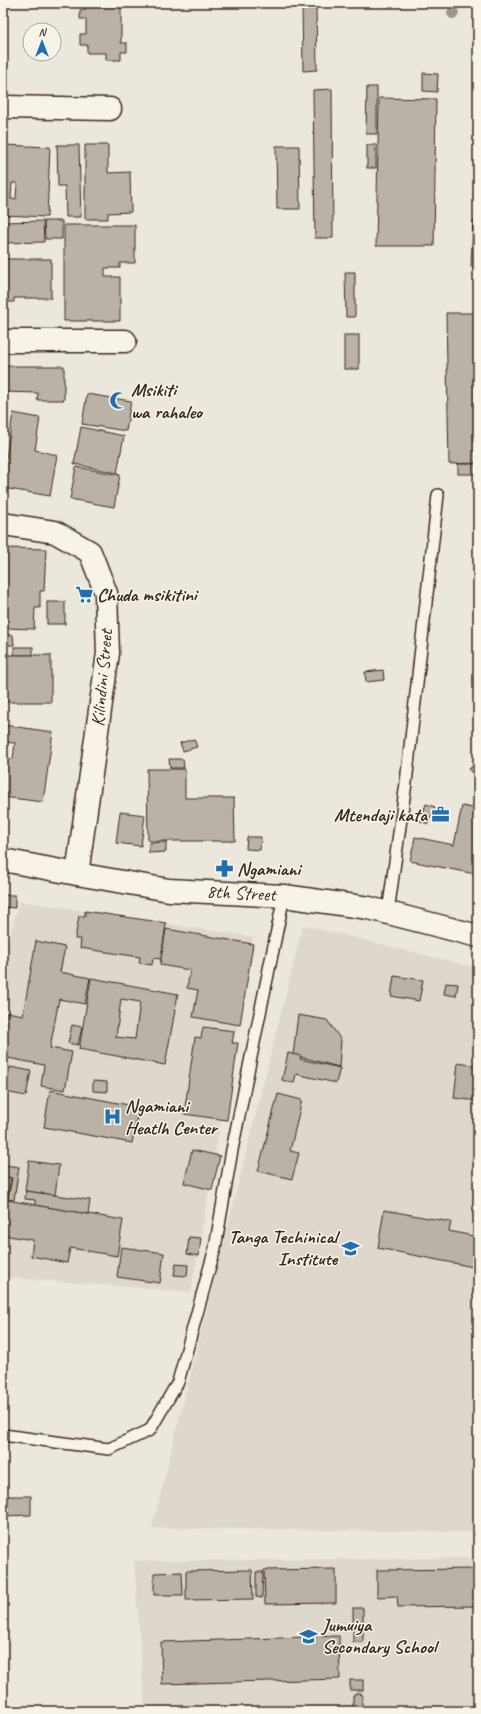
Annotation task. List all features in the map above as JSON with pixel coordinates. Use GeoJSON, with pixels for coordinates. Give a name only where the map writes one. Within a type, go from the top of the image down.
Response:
{"type":"FeatureCollection","features":[{"type":"Feature","properties":{"kind":"street"},"geometry":{"type":"LineString","coordinates":[[3,107],[110,109]]}},
{"type":"Feature","properties":{"kind":"street"},"geometry":{"type":"LineString","coordinates":[[3,341],[125,341]]}},
{"type":"Feature","properties":{"kind":"street","name":"Kilindini Street"},"geometry":{"type":"LineString","coordinates":[[3,524],[55,532],[90,552],[106,594],[108,652],[77,874]]}},
{"type":"Feature","properties":{"kind":"street","name":"8th Street"},"geometry":{"type":"LineString","coordinates":[[3,860],[169,890],[284,896],[369,908],[478,936]]}},
{"type":"Feature","properties":{"kind":"lane"},"geometry":{"type":"LineString","coordinates":[[388,912],[406,783],[438,495]]}},
{"type":"Feature","properties":{"kind":"lane"},"geometry":{"type":"LineString","coordinates":[[3,1435],[109,1449],[150,1430],[178,1382],[215,1248],[234,1142],[284,896]]}},
{"type":"Feature","properties":{"kind":"shaded area","name":"Ngamiani Heatlh Center"},"geometry":{"type":"Polygon","coordinates":[[[20,901],[253,937],[191,1292],[3,1277],[3,958],[20,901]]]}},
{"type":"Feature","properties":{"kind":"shaded area","name":"Tanga Techinical Institute"},"geometry":{"type":"Polygon","coordinates":[[[303,925],[478,968],[478,1532],[152,1528],[303,925]]]}},
{"type":"Feature","properties":{"kind":"shaded area","name":"Jumuiya Secondary School"},"geometry":{"type":"Polygon","coordinates":[[[478,1558],[478,1711],[145,1711],[134,1561],[478,1558]]]}},
{"type":"Feature","properties":{"kind":"building"},"geometry":{"type":"Polygon","coordinates":[[[86,3],[121,3],[121,43],[127,43],[127,52],[121,52],[121,60],[106,60],[106,53],[87,53],[87,45],[80,45],[80,34],[86,34],[86,19],[80,19],[80,10],[86,9],[86,3]]]}},
{"type":"Feature","properties":{"kind":"building"},"geometry":{"type":"Polygon","coordinates":[[[302,3],[316,3],[317,70],[303,71],[302,3]]]}},
{"type":"Feature","properties":{"kind":"building"},"geometry":{"type":"Polygon","coordinates":[[[423,73],[438,74],[437,92],[423,91],[423,73]]]}},
{"type":"Feature","properties":{"kind":"building"},"geometry":{"type":"Polygon","coordinates":[[[367,87],[377,87],[377,134],[366,134],[367,87]]]}},
{"type":"Feature","properties":{"kind":"building"},"geometry":{"type":"Polygon","coordinates":[[[332,89],[333,238],[315,238],[313,90],[332,89]]]}},
{"type":"Feature","properties":{"kind":"building"},"geometry":{"type":"Polygon","coordinates":[[[379,98],[436,99],[434,246],[376,246],[379,98]]]}},
{"type":"Feature","properties":{"kind":"building"},"geometry":{"type":"Polygon","coordinates":[[[3,145],[50,147],[47,217],[3,215],[3,145]],[[12,183],[11,199],[16,199],[17,183],[12,183]]]}},
{"type":"Feature","properties":{"kind":"building"},"geometry":{"type":"Polygon","coordinates":[[[57,145],[79,145],[81,217],[66,217],[65,186],[58,186],[57,145]]]}},
{"type":"Feature","properties":{"kind":"building"},"geometry":{"type":"Polygon","coordinates":[[[85,145],[108,145],[108,173],[130,172],[131,212],[108,213],[108,219],[85,219],[85,145]]]}},
{"type":"Feature","properties":{"kind":"building"},"geometry":{"type":"Polygon","coordinates":[[[367,145],[376,145],[376,168],[367,168],[367,145]]]}},
{"type":"Feature","properties":{"kind":"building"},"geometry":{"type":"Polygon","coordinates":[[[276,146],[299,146],[300,209],[277,209],[276,146]]]}},
{"type":"Feature","properties":{"kind":"building"},"geometry":{"type":"Polygon","coordinates":[[[43,221],[44,242],[3,243],[3,222],[43,221]]]}},
{"type":"Feature","properties":{"kind":"building"},"geometry":{"type":"Polygon","coordinates":[[[44,221],[62,221],[62,239],[45,239],[44,221]]]}},
{"type":"Feature","properties":{"kind":"building"},"geometry":{"type":"Polygon","coordinates":[[[473,221],[478,221],[478,268],[471,267],[473,221]]]}},
{"type":"Feature","properties":{"kind":"building"},"geometry":{"type":"Polygon","coordinates":[[[64,225],[135,225],[135,263],[120,263],[120,268],[105,268],[105,277],[120,277],[120,321],[64,321],[64,225]]]}},
{"type":"Feature","properties":{"kind":"building"},"geometry":{"type":"Polygon","coordinates":[[[3,259],[51,259],[51,298],[14,298],[14,302],[3,302],[3,259]]]}},
{"type":"Feature","properties":{"kind":"building"},"geometry":{"type":"Polygon","coordinates":[[[345,272],[355,272],[355,317],[346,317],[345,272]]]}},
{"type":"Feature","properties":{"kind":"building"},"geometry":{"type":"Polygon","coordinates":[[[446,313],[478,313],[478,463],[449,464],[446,313]]]}},
{"type":"Feature","properties":{"kind":"building"},"geometry":{"type":"Polygon","coordinates":[[[344,335],[359,335],[359,369],[344,369],[344,335]]]}},
{"type":"Feature","properties":{"kind":"building"},"geometry":{"type":"Polygon","coordinates":[[[3,366],[64,366],[64,400],[37,400],[38,393],[3,392],[3,366]]]}},
{"type":"Feature","properties":{"kind":"building"},"geometry":{"type":"Polygon","coordinates":[[[87,394],[131,401],[126,431],[82,424],[87,394]]]}},
{"type":"Feature","properties":{"kind":"building"},"geometry":{"type":"Polygon","coordinates":[[[13,413],[40,418],[35,450],[57,455],[50,496],[3,488],[3,478],[13,413]]]}},
{"type":"Feature","properties":{"kind":"building"},"geometry":{"type":"Polygon","coordinates":[[[81,427],[124,436],[117,473],[74,464],[81,427]]]}},
{"type":"Feature","properties":{"kind":"building"},"geometry":{"type":"Polygon","coordinates":[[[458,464],[478,464],[478,474],[458,474],[458,464]]]}},
{"type":"Feature","properties":{"kind":"building"},"geometry":{"type":"Polygon","coordinates":[[[76,467],[120,475],[114,507],[70,499],[76,467]]]}},
{"type":"Feature","properties":{"kind":"building"},"geometry":{"type":"Polygon","coordinates":[[[3,548],[46,549],[44,591],[40,591],[40,608],[35,608],[34,629],[4,628],[3,548]]]}},
{"type":"Feature","properties":{"kind":"building"},"geometry":{"type":"Polygon","coordinates":[[[47,602],[65,602],[65,624],[47,624],[47,602]]]}},
{"type":"Feature","properties":{"kind":"building"},"geometry":{"type":"Polygon","coordinates":[[[3,635],[13,635],[14,645],[4,645],[3,635]]]}},
{"type":"Feature","properties":{"kind":"building"},"geometry":{"type":"Polygon","coordinates":[[[14,647],[33,647],[33,655],[14,655],[14,647]]]}},
{"type":"Feature","properties":{"kind":"building"},"geometry":{"type":"Polygon","coordinates":[[[3,655],[51,655],[51,702],[3,702],[3,655]]]}},
{"type":"Feature","properties":{"kind":"building"},"geometry":{"type":"Polygon","coordinates":[[[383,670],[384,680],[366,682],[365,672],[383,670]]]}},
{"type":"Feature","properties":{"kind":"building"},"geometry":{"type":"Polygon","coordinates":[[[3,725],[53,732],[43,802],[3,797],[3,757],[13,759],[15,743],[3,742],[3,725]]]}},
{"type":"Feature","properties":{"kind":"building"},"geometry":{"type":"Polygon","coordinates":[[[194,739],[197,747],[183,751],[180,743],[194,739]]]}},
{"type":"Feature","properties":{"kind":"building"},"geometry":{"type":"Polygon","coordinates":[[[169,759],[183,759],[184,768],[170,768],[169,759]]]}},
{"type":"Feature","properties":{"kind":"building"},"geometry":{"type":"Polygon","coordinates":[[[478,761],[478,778],[469,769],[478,761]]]}},
{"type":"Feature","properties":{"kind":"building"},"geometry":{"type":"Polygon","coordinates":[[[147,769],[185,769],[185,798],[234,798],[235,841],[148,841],[147,769]]]}},
{"type":"Feature","properties":{"kind":"building"},"geometry":{"type":"Polygon","coordinates":[[[426,804],[435,807],[428,824],[420,821],[426,804]]]}},
{"type":"Feature","properties":{"kind":"building"},"geometry":{"type":"Polygon","coordinates":[[[462,806],[478,809],[478,859],[475,874],[410,861],[415,837],[454,845],[462,806]]]}},
{"type":"Feature","properties":{"kind":"building"},"geometry":{"type":"Polygon","coordinates":[[[120,812],[145,815],[141,846],[116,843],[120,812]]]}},
{"type":"Feature","properties":{"kind":"building"},"geometry":{"type":"Polygon","coordinates":[[[247,837],[261,837],[260,850],[246,849],[247,837]]]}},
{"type":"Feature","properties":{"kind":"building"},"geometry":{"type":"Polygon","coordinates":[[[166,842],[166,852],[149,853],[149,843],[166,842]]]}},
{"type":"Feature","properties":{"kind":"building"},"geometry":{"type":"Polygon","coordinates":[[[3,895],[15,895],[15,908],[3,907],[3,895]]]}},
{"type":"Feature","properties":{"kind":"building"},"geometry":{"type":"Polygon","coordinates":[[[85,911],[166,923],[161,959],[153,958],[152,965],[139,963],[140,957],[80,948],[81,939],[75,939],[79,916],[85,916],[85,911]]]}},
{"type":"Feature","properties":{"kind":"building"},"geometry":{"type":"Polygon","coordinates":[[[166,929],[253,944],[240,1025],[193,1017],[198,990],[187,988],[190,970],[160,965],[166,929]]]}},
{"type":"Feature","properties":{"kind":"building"},"geometry":{"type":"Polygon","coordinates":[[[36,941],[65,947],[60,972],[90,978],[85,1004],[59,999],[50,1048],[72,1052],[65,1090],[41,1086],[44,1065],[3,1057],[3,1034],[7,1012],[23,1015],[36,941]]]}},
{"type":"Feature","properties":{"kind":"building"},"geometry":{"type":"Polygon","coordinates":[[[394,976],[423,980],[419,1001],[391,996],[394,976]]]}},
{"type":"Feature","properties":{"kind":"building"},"geometry":{"type":"Polygon","coordinates":[[[91,978],[178,994],[165,1065],[79,1049],[91,978]],[[121,999],[116,1037],[135,1039],[140,1002],[121,999]]]}},
{"type":"Feature","properties":{"kind":"building"},"geometry":{"type":"Polygon","coordinates":[[[446,983],[458,984],[456,996],[444,994],[446,983]]]}},
{"type":"Feature","properties":{"kind":"building"},"geometry":{"type":"Polygon","coordinates":[[[298,1015],[327,1020],[341,1040],[339,1067],[293,1055],[298,1015]]]}},
{"type":"Feature","properties":{"kind":"building"},"geometry":{"type":"Polygon","coordinates":[[[72,1025],[82,1027],[78,1045],[68,1043],[72,1025]]]}},
{"type":"Feature","properties":{"kind":"building"},"geometry":{"type":"Polygon","coordinates":[[[203,1027],[234,1031],[232,1043],[238,1043],[227,1120],[184,1114],[195,1037],[201,1038],[203,1027]]]}},
{"type":"Feature","properties":{"kind":"building"},"geometry":{"type":"Polygon","coordinates":[[[288,1053],[301,1056],[300,1059],[340,1068],[336,1083],[296,1074],[294,1083],[282,1080],[288,1053]]]}},
{"type":"Feature","properties":{"kind":"building"},"geometry":{"type":"Polygon","coordinates":[[[458,1063],[478,1066],[478,1101],[454,1098],[458,1063]]]}},
{"type":"Feature","properties":{"kind":"building"},"geometry":{"type":"Polygon","coordinates":[[[10,1067],[31,1071],[26,1096],[5,1092],[10,1067]]]}},
{"type":"Feature","properties":{"kind":"building"},"geometry":{"type":"Polygon","coordinates":[[[93,1081],[107,1082],[107,1092],[93,1091],[93,1081]]]}},
{"type":"Feature","properties":{"kind":"building"},"geometry":{"type":"Polygon","coordinates":[[[50,1090],[139,1107],[132,1143],[44,1127],[50,1090]]]}},
{"type":"Feature","properties":{"kind":"building"},"geometry":{"type":"Polygon","coordinates":[[[278,1094],[302,1100],[290,1151],[299,1153],[292,1179],[258,1171],[278,1094]]]}},
{"type":"Feature","properties":{"kind":"building"},"geometry":{"type":"Polygon","coordinates":[[[192,1150],[220,1156],[212,1190],[184,1183],[192,1150]]]}},
{"type":"Feature","properties":{"kind":"building"},"geometry":{"type":"Polygon","coordinates":[[[29,1161],[59,1165],[55,1195],[25,1191],[29,1161]]]}},
{"type":"Feature","properties":{"kind":"building"},"geometry":{"type":"Polygon","coordinates":[[[4,1165],[19,1167],[14,1200],[8,1199],[12,1178],[3,1176],[4,1165]]]}},
{"type":"Feature","properties":{"kind":"building"},"geometry":{"type":"Polygon","coordinates":[[[3,1177],[11,1178],[7,1200],[123,1220],[117,1256],[70,1248],[67,1263],[31,1256],[33,1240],[3,1235],[3,1177]]]}},
{"type":"Feature","properties":{"kind":"building"},"geometry":{"type":"Polygon","coordinates":[[[26,1191],[90,1200],[88,1214],[35,1205],[35,1200],[25,1199],[26,1191]]]}},
{"type":"Feature","properties":{"kind":"building"},"geometry":{"type":"Polygon","coordinates":[[[384,1210],[451,1222],[449,1231],[478,1237],[478,1268],[378,1248],[384,1210]]]}},
{"type":"Feature","properties":{"kind":"building"},"geometry":{"type":"Polygon","coordinates":[[[189,1237],[201,1238],[199,1256],[187,1254],[189,1237]]]}},
{"type":"Feature","properties":{"kind":"building"},"geometry":{"type":"Polygon","coordinates":[[[121,1247],[164,1253],[160,1283],[117,1277],[121,1247]]]}},
{"type":"Feature","properties":{"kind":"building"},"geometry":{"type":"Polygon","coordinates":[[[176,1264],[188,1265],[187,1276],[174,1275],[176,1264]]]}},
{"type":"Feature","properties":{"kind":"building"},"geometry":{"type":"Polygon","coordinates":[[[3,1496],[31,1496],[31,1515],[3,1516],[3,1496]]]}},
{"type":"Feature","properties":{"kind":"building"},"geometry":{"type":"Polygon","coordinates":[[[336,1569],[336,1603],[265,1604],[264,1570],[336,1569]]]}},
{"type":"Feature","properties":{"kind":"building"},"geometry":{"type":"Polygon","coordinates":[[[478,1569],[478,1606],[398,1607],[397,1596],[377,1597],[377,1570],[478,1569]]]}},
{"type":"Feature","properties":{"kind":"building"},"geometry":{"type":"Polygon","coordinates":[[[252,1570],[253,1599],[186,1600],[186,1571],[252,1570]]]}},
{"type":"Feature","properties":{"kind":"building"},"geometry":{"type":"Polygon","coordinates":[[[182,1572],[183,1595],[154,1595],[154,1573],[182,1572]]]}},
{"type":"Feature","properties":{"kind":"building"},"geometry":{"type":"Polygon","coordinates":[[[256,1572],[263,1572],[262,1598],[256,1597],[256,1572]]]}},
{"type":"Feature","properties":{"kind":"building"},"geometry":{"type":"Polygon","coordinates":[[[353,1608],[363,1608],[363,1642],[353,1642],[353,1608]]]}},
{"type":"Feature","properties":{"kind":"building"},"geometry":{"type":"Polygon","coordinates":[[[339,1636],[340,1679],[162,1684],[161,1642],[339,1636]]]}},
{"type":"Feature","properties":{"kind":"building"},"geometry":{"type":"Polygon","coordinates":[[[350,1680],[363,1680],[363,1690],[350,1690],[350,1680]]]}},
{"type":"Feature","properties":{"kind":"building"},"geometry":{"type":"Polygon","coordinates":[[[355,1693],[360,1693],[360,1695],[362,1695],[362,1711],[353,1711],[353,1695],[355,1695],[355,1693]]]}},
{"type":"Feature","properties":{"kind":"building"},"geometry":{"type":"Polygon","coordinates":[[[24,1708],[40,1708],[39,1711],[24,1711],[24,1708]]]}},
{"type":"Feature","properties":{"kind":"building"},"geometry":{"type":"Polygon","coordinates":[[[42,1708],[74,1709],[74,1711],[41,1711],[42,1708]]]}},
{"type":"Feature","properties":{"kind":"place","name":"Msikiti wa rahaleo"},"geometry":{"type":"Point","coordinates":[118,401]}},
{"type":"Feature","properties":{"kind":"place","name":"Chuda msikitini"},"geometry":{"type":"Point","coordinates":[84,595]}},
{"type":"Feature","properties":{"kind":"place","name":"Mtendaji kata"},"geometry":{"type":"Point","coordinates":[440,815]}},
{"type":"Feature","properties":{"kind":"place","name":"Ngamiani"},"geometry":{"type":"Point","coordinates":[224,869]}},
{"type":"Feature","properties":{"kind":"place","name":"Ngamiani Heatlh Center"},"geometry":{"type":"Point","coordinates":[112,1117]}},
{"type":"Feature","properties":{"kind":"place","name":"Tanga Techinical Institute"},"geometry":{"type":"Point","coordinates":[350,1248]}},
{"type":"Feature","properties":{"kind":"place","name":"Jumuiya Secondary School"},"geometry":{"type":"Point","coordinates":[309,1636]}}]}
